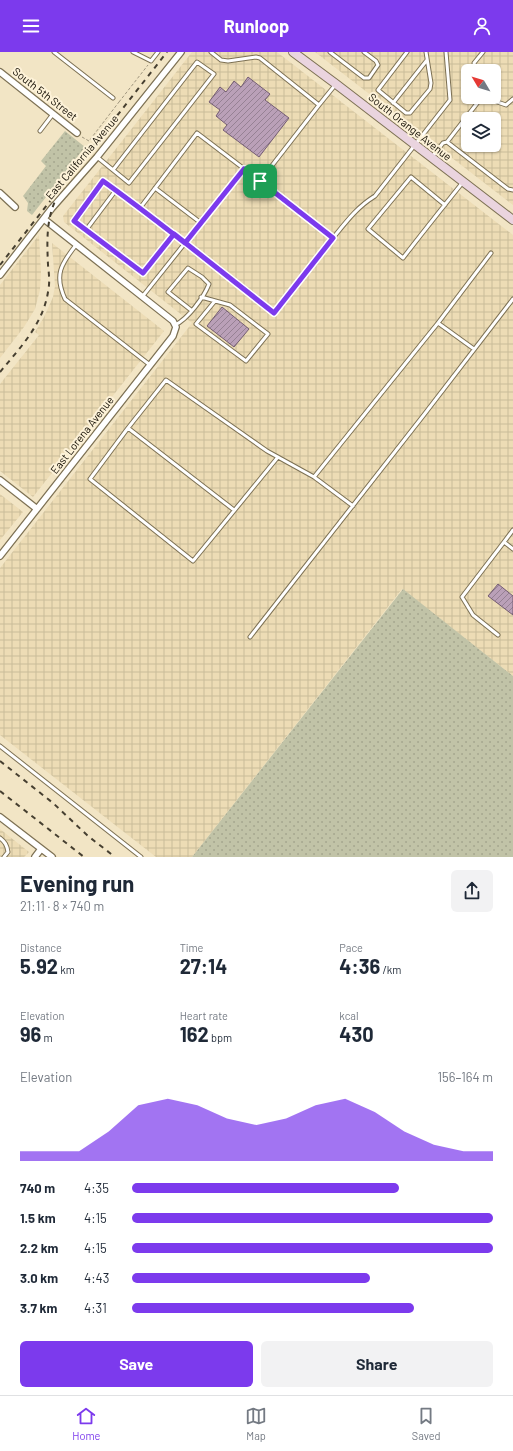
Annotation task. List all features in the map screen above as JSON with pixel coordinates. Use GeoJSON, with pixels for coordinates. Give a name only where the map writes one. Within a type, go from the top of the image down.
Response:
{"type":"FeatureCollection","features":[{"type":"Feature","properties":{"kind":"street","name":"East California Avenue"},"geometry":{"type":"LineString","coordinates":[[0,275],[181,52]]}},
{"type":"Feature","properties":{"kind":"street","name":"South Orange Avenue"},"geometry":{"type":"LineString","coordinates":[[292,52],[513,220]]}},
{"type":"Feature","properties":{"kind":"street","name":"South 5th Street"},"geometry":{"type":"LineString","coordinates":[[0,72],[77,133]]}},
{"type":"Feature","properties":{"kind":"street"},"geometry":{"type":"LineString","coordinates":[[0,192],[15,207]]}},
{"type":"Feature","properties":{"kind":"street"},"geometry":{"type":"LineString","coordinates":[[44,219],[168,317],[175,325]]}},
{"type":"Feature","properties":{"kind":"street","name":"East Lorena Avenue"},"geometry":{"type":"LineString","coordinates":[[0,556],[175,332],[175,325]]}},
{"type":"Feature","properties":{"kind":"street"},"geometry":{"type":"LineString","coordinates":[[0,480],[37,509]]}},
{"type":"Feature","properties":{"kind":"street"},"geometry":{"type":"LineString","coordinates":[[1,819],[52,857]]}},
{"type":"Feature","properties":{"kind":"street"},"geometry":{"type":"LineString","coordinates":[[35,857],[41,849]]}},
{"type":"Feature","properties":{"kind":"lane"},"geometry":{"type":"LineString","coordinates":[[54,52],[113,98]]}},
{"type":"Feature","properties":{"kind":"lane"},"geometry":{"type":"LineString","coordinates":[[133,52],[151,61],[158,52]]}},
{"type":"Feature","properties":{"kind":"lane"},"geometry":{"type":"LineString","coordinates":[[211,52],[221,60],[228,61],[256,57],[260,58],[319,105]]}},
{"type":"Feature","properties":{"kind":"lane"},"geometry":{"type":"LineString","coordinates":[[330,52],[364,78],[369,78],[378,65],[376,61],[364,52]]}},
{"type":"Feature","properties":{"kind":"lane"},"geometry":{"type":"LineString","coordinates":[[407,52],[378,90],[406,114],[410,113],[430,89],[431,83],[426,52]]}},
{"type":"Feature","properties":{"kind":"lane"},"geometry":{"type":"LineString","coordinates":[[174,234],[143,273],[74,221],[103,181],[174,234],[274,313],[349,217],[362,204],[375,196],[450,100],[446,52]]}},
{"type":"Feature","properties":{"kind":"lane"},"geometry":{"type":"LineString","coordinates":[[474,64],[483,52]]}},
{"type":"Feature","properties":{"kind":"lane"},"geometry":{"type":"LineString","coordinates":[[393,103],[427,60]]}},
{"type":"Feature","properties":{"kind":"lane"},"geometry":{"type":"LineString","coordinates":[[97,157],[113,170],[129,183],[214,74],[197,62],[113,170]]}},
{"type":"Feature","properties":{"kind":"lane"},"geometry":{"type":"LineString","coordinates":[[260,181],[336,84]]}},
{"type":"Feature","properties":{"kind":"lane"},"geometry":{"type":"LineString","coordinates":[[501,103],[506,105],[513,99]]}},
{"type":"Feature","properties":{"kind":"lane"},"geometry":{"type":"LineString","coordinates":[[432,157],[443,143],[447,142],[477,104]]}},
{"type":"Feature","properties":{"kind":"lane"},"geometry":{"type":"LineString","coordinates":[[40,131],[53,114]]}},
{"type":"Feature","properties":{"kind":"lane"},"geometry":{"type":"LineString","coordinates":[[140,208],[197,133],[333,238]]}},
{"type":"Feature","properties":{"kind":"lane"},"geometry":{"type":"LineString","coordinates":[[447,142],[508,189],[513,190]]}},
{"type":"Feature","properties":{"kind":"lane"},"geometry":{"type":"LineString","coordinates":[[142,297],[244,169]]}},
{"type":"Feature","properties":{"kind":"lane"},"geometry":{"type":"LineString","coordinates":[[445,205],[411,178],[368,229],[403,258],[445,205],[463,182]]}},
{"type":"Feature","properties":{"kind":"lane"},"geometry":{"type":"LineString","coordinates":[[155,188],[201,224]]}},
{"type":"Feature","properties":{"kind":"lane"},"geometry":{"type":"LineString","coordinates":[[86,230],[116,190]]}},
{"type":"Feature","properties":{"kind":"lane"},"geometry":{"type":"LineString","coordinates":[[76,245],[65,259],[59,273],[61,290],[66,299],[150,365]]}},
{"type":"Feature","properties":{"kind":"lane"},"geometry":{"type":"LineString","coordinates":[[314,477],[438,323],[491,253]]}},
{"type":"Feature","properties":{"kind":"lane"},"geometry":{"type":"LineString","coordinates":[[175,325],[183,321],[202,297],[209,284],[202,277],[188,268],[168,292],[191,310]]}},
{"type":"Feature","properties":{"kind":"lane"},"geometry":{"type":"LineString","coordinates":[[202,297],[230,305],[268,334],[246,361],[196,324],[215,301]]}},
{"type":"Feature","properties":{"kind":"lane"},"geometry":{"type":"LineString","coordinates":[[250,636],[353,506],[513,299]]}},
{"type":"Feature","properties":{"kind":"lane"},"geometry":{"type":"LineString","coordinates":[[438,323],[474,350]]}},
{"type":"Feature","properties":{"kind":"lane"},"geometry":{"type":"LineString","coordinates":[[278,457],[193,561],[90,479],[166,380],[267,450],[314,477],[353,506]]}},
{"type":"Feature","properties":{"kind":"lane"},"geometry":{"type":"LineString","coordinates":[[128,428],[234,510]]}},
{"type":"Feature","properties":{"kind":"lane"},"geometry":{"type":"LineString","coordinates":[[498,635],[473,615],[462,597],[513,530]]}},
{"type":"Feature","properties":{"kind":"lane"},"geometry":{"type":"LineString","coordinates":[[504,542],[513,549]]}},
{"type":"Feature","properties":{"kind":"lane"},"geometry":{"type":"LineString","coordinates":[[0,746],[141,857]]}},
{"type":"Feature","properties":{"kind":"lane"},"geometry":{"type":"LineString","coordinates":[[0,838],[6,843],[8,848],[8,852],[4,857]]}},
{"type":"Feature","properties":{"kind":"path"},"geometry":{"type":"LineString","coordinates":[[77,133],[89,141],[151,61]]}},
{"type":"Feature","properties":{"kind":"shaded area"},"geometry":{"type":"Polygon","coordinates":[[[192,52],[277,52],[513,235],[513,676],[402,589],[192,857],[156,857],[0,735],[0,568],[192,323],[64,222],[63,216],[192,52]]]}},
{"type":"Feature","properties":{"kind":"shaded area"},"geometry":{"type":"Polygon","coordinates":[[[315,52],[513,52],[513,205],[315,52]]]}},
{"type":"Feature","properties":{"kind":"shaded area"},"geometry":{"type":"Polygon","coordinates":[[[39,235],[41,272],[40,290],[35,309],[24,327],[0,358],[0,285],[39,235]]]}},
{"type":"Feature","properties":{"kind":"shaded area"},"geometry":{"type":"Polygon","coordinates":[[[52,243],[164,331],[33,497],[0,471],[0,384],[39,335],[35,332],[53,297],[55,286],[52,243]]]}},
{"type":"Feature","properties":{"kind":"shaded area"},"geometry":{"type":"Polygon","coordinates":[[[0,494],[23,512],[0,540],[0,494]]]}},
{"type":"Feature","properties":{"kind":"shaded area"},"geometry":{"type":"Polygon","coordinates":[[[0,829],[29,852],[24,857],[0,857],[0,829]]]}},
{"type":"Feature","properties":{"kind":"green space"},"geometry":{"type":"Polygon","coordinates":[[[65,131],[85,147],[32,215],[27,211],[28,203],[23,196],[46,166],[41,161],[65,131]]]}},
{"type":"Feature","properties":{"kind":"green space"},"geometry":{"type":"Polygon","coordinates":[[[403,589],[513,676],[513,857],[192,857],[403,589]]]}},
{"type":"Feature","properties":{"kind":"building"},"geometry":{"type":"Polygon","coordinates":[[[248,77],[270,94],[265,100],[289,118],[259,157],[223,130],[227,125],[216,116],[220,110],[209,102],[220,87],[226,92],[234,81],[241,87],[248,77]]]}},
{"type":"Feature","properties":{"kind":"building"},"geometry":{"type":"Polygon","coordinates":[[[222,307],[249,329],[234,347],[207,326],[222,307]]]}},
{"type":"Feature","properties":{"kind":"building"},"geometry":{"type":"Polygon","coordinates":[[[498,584],[513,596],[513,615],[488,596],[498,584]]]}},
{"type":"Feature","properties":{"kind":"railway"},"geometry":{"type":"LineString","coordinates":[[0,265],[167,52]]}},
{"type":"Feature","properties":{"kind":"railway"},"geometry":{"type":"LineString","coordinates":[[0,372],[30,335],[45,304],[49,289],[47,248],[48,231],[50,215],[56,199]]}},
{"type":"Feature","properties":{"kind":"railway"},"geometry":{"type":"LineString","coordinates":[[0,761],[53,803],[88,836],[115,857]]}},
{"type":"Feature","properties":{"kind":"railway"},"geometry":{"type":"LineString","coordinates":[[0,791],[84,857]]}},
{"type":"Feature","properties":{"kind":"route"},"geometry":{"type":"LineString","coordinates":[[260,181],[244,169],[185,243],[174,234],[140,208],[103,181],[74,221],[143,273],[174,234],[274,313],[333,238],[260,181]]}}]}
